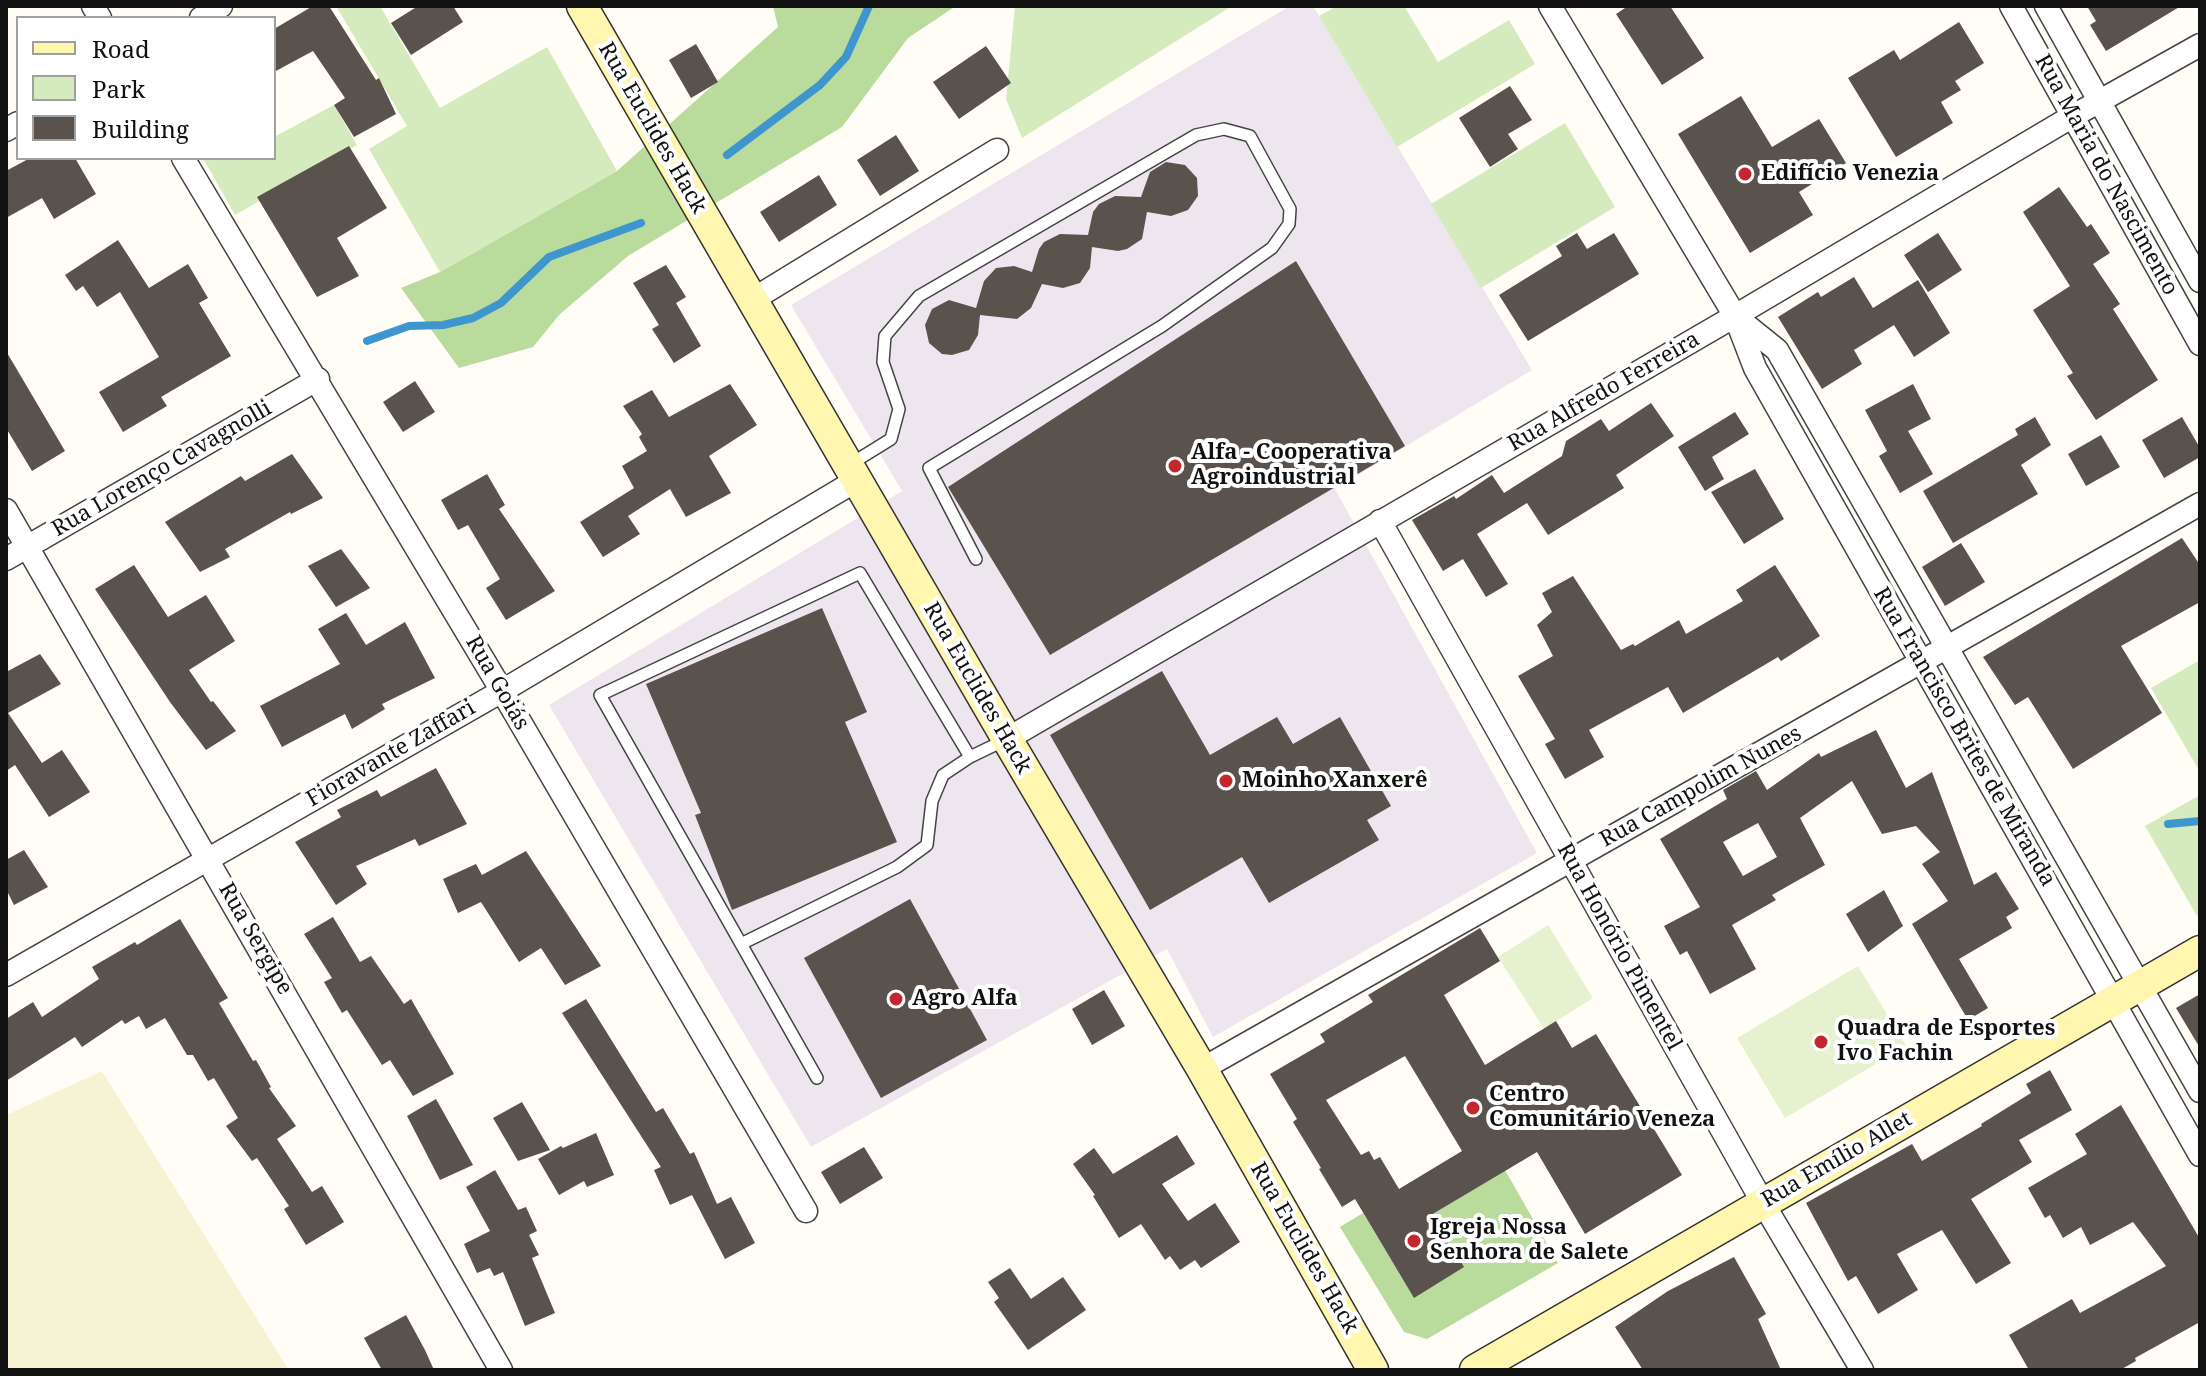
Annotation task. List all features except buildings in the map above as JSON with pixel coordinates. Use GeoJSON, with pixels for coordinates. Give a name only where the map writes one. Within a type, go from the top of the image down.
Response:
{"type":"FeatureCollection","features":[{"type":"Feature","properties":{"kind":"main road","name":"Rua Euclides Hack"},"geometry":{"type":"LineString","coordinates":[[582,6],[1202,1069],[1373,1370]]}},
{"type":"Feature","properties":{"kind":"main road","name":"Rua Emílio Allet"},"geometry":{"type":"LineString","coordinates":[[1475,1370],[2200,951]]}},
{"type":"Feature","properties":{"kind":"street","name":"Rua Francisco Brites de Miranda"},"geometry":{"type":"LineString","coordinates":[[1550,6],[1735,316],[1755,368],[2198,1145]]}},
{"type":"Feature","properties":{"kind":"street","name":"Rua Maria do Nascimento"},"geometry":{"type":"LineString","coordinates":[[2011,6],[2200,344]]}},
{"type":"Feature","properties":{"kind":"street","name":"Rua Maria do Nascimento"},"geometry":{"type":"LineString","coordinates":[[2046,6],[2200,281]]}},
{"type":"Feature","properties":{"kind":"street","name":"Rua Alfredo Ferreira"},"geometry":{"type":"LineString","coordinates":[[1007,739],[2073,116],[2200,45]]}},
{"type":"Feature","properties":{"kind":"street"},"geometry":{"type":"LineString","coordinates":[[752,300],[997,150]]}},
{"type":"Feature","properties":{"kind":"street","name":"Rua Goiás"},"geometry":{"type":"LineString","coordinates":[[184,160],[318,379],[806,1211]]}},
{"type":"Feature","properties":{"kind":"street"},"geometry":{"type":"LineString","coordinates":[[2149,252],[2175,237]]}},
{"type":"Feature","properties":{"kind":"street","name":"Rua Francisco Brites de Miranda"},"geometry":{"type":"LineString","coordinates":[[1735,316],[1777,350],[2200,1091]]}},
{"type":"Feature","properties":{"kind":"street","name":"Rua Lorenço Cavagnolli"},"geometry":{"type":"LineString","coordinates":[[6,559],[318,379]]}},
{"type":"Feature","properties":{"kind":"street"},"geometry":{"type":"LineString","coordinates":[[1797,443],[1822,428]]}},
{"type":"Feature","properties":{"kind":"street","name":"Fioravante Zaffari"},"geometry":{"type":"LineString","coordinates":[[6,975],[502,691],[852,473]]}},
{"type":"Feature","properties":{"kind":"street","name":"Rua Campolim Nunes"},"geometry":{"type":"LineString","coordinates":[[1202,1069],[2200,504]]}},
{"type":"Feature","properties":{"kind":"street","name":"Rua Sergipe"},"geometry":{"type":"LineString","coordinates":[[6,510],[501,1370]]}},
{"type":"Feature","properties":{"kind":"street","name":"Rua Honório Pimentel"},"geometry":{"type":"LineString","coordinates":[[1380,521],[1763,1203],[1862,1370]]}},
{"type":"Feature","properties":{"kind":"street"},"geometry":{"type":"LineString","coordinates":[[1854,544],[1880,531]]}},
{"type":"Feature","properties":{"kind":"street"},"geometry":{"type":"LineString","coordinates":[[1995,793],[2021,778]]}},
{"type":"Feature","properties":{"kind":"street"},"geometry":{"type":"LineString","coordinates":[[2039,869],[2064,853]]}},
{"type":"Feature","properties":{"kind":"lane"},"geometry":{"type":"LineString","coordinates":[[852,473],[891,439],[899,409],[883,362],[885,336],[919,296],[1196,135],[1224,129],[1250,136],[1290,209],[1289,224],[1272,248],[1162,326],[929,468],[976,559]]}},
{"type":"Feature","properties":{"kind":"lane"},"geometry":{"type":"LineString","coordinates":[[817,1078],[600,695],[860,573],[970,757]]}},
{"type":"Feature","properties":{"kind":"lane"},"geometry":{"type":"LineString","coordinates":[[741,944],[897,867],[927,845],[932,801],[943,775],[970,757],[1007,739]]}},
{"type":"Feature","properties":{"kind":"shaded area"},"geometry":{"type":"Polygon","coordinates":[[[1290,6],[1313,6],[1532,370],[1335,489],[1537,853],[1213,1037],[1167,949],[811,1147],[549,705],[902,491],[791,305],[1290,6]]]}},
{"type":"Feature","properties":{"kind":"shaded area"},"geometry":{"type":"Polygon","coordinates":[[[102,1071],[289,1370],[6,1370],[6,1115],[102,1071]]]}},
{"type":"Feature","properties":{"kind":"green space"},"geometry":{"type":"Polygon","coordinates":[[[336,6],[380,6],[440,108],[547,47],[617,171],[440,272],[369,149],[407,126],[336,6]]]}},
{"type":"Feature","properties":{"kind":"green space"},"geometry":{"type":"Polygon","coordinates":[[[773,6],[956,6],[908,38],[842,127],[628,256],[559,315],[533,347],[459,368],[401,288],[440,272],[617,171],[778,27],[773,6]]]}},
{"type":"Feature","properties":{"kind":"green space"},"geometry":{"type":"Polygon","coordinates":[[[1015,6],[1232,6],[1022,138],[1006,99],[1015,6]]]}},
{"type":"Feature","properties":{"kind":"green space"},"geometry":{"type":"Polygon","coordinates":[[[1337,6],[1404,6],[1438,62],[1509,20],[1535,64],[1397,147],[1319,16],[1337,6]]]}},
{"type":"Feature","properties":{"kind":"green space"},"geometry":{"type":"Polygon","coordinates":[[[334,105],[357,145],[235,215],[204,160],[276,160],[276,136],[334,105]]]}},
{"type":"Feature","properties":{"kind":"green space"},"geometry":{"type":"Polygon","coordinates":[[[1565,123],[1615,207],[1481,288],[1431,204],[1565,123]]]}},
{"type":"Feature","properties":{"kind":"green space"},"geometry":{"type":"Polygon","coordinates":[[[2200,660],[2200,772],[2151,688],[2200,660]]]}},
{"type":"Feature","properties":{"kind":"green space"},"geometry":{"type":"Polygon","coordinates":[[[2200,795],[2200,914],[2197,916],[2145,826],[2200,795]]]}},
{"type":"Feature","properties":{"kind":"green space"},"geometry":{"type":"Polygon","coordinates":[[[1548,925],[1593,998],[1544,1029],[1498,957],[1548,925]]]}},
{"type":"Feature","properties":{"kind":"green space","name":"Quadra de Esportes Ivo Fachin"},"geometry":{"type":"Polygon","coordinates":[[[1858,966],[1906,1046],[1785,1118],[1737,1038],[1858,966]]]}},
{"type":"Feature","properties":{"kind":"green space"},"geometry":{"type":"Polygon","coordinates":[[[1505,1170],[1558,1263],[1427,1339],[1404,1332],[1340,1227],[1363,1213],[1414,1297],[1431,1215],[1505,1170]]]}},
{"type":"Feature","properties":{"kind":"waterway"},"geometry":{"type":"LineString","coordinates":[[727,155],[820,85],[846,57],[869,6]]}},
{"type":"Feature","properties":{"kind":"waterway"},"geometry":{"type":"LineString","coordinates":[[367,341],[409,326],[443,325],[473,318],[501,303],[549,257],[641,223]]}},
{"type":"Feature","properties":{"kind":"waterway"},"geometry":{"type":"LineString","coordinates":[[2168,824],[2200,821]]}},
{"type":"Feature","properties":{"kind":"place","name":"Edifício Venezia"},"geometry":{"type":"Point","coordinates":[1745,174]}},
{"type":"Feature","properties":{"kind":"place","name":"Alfa - Cooperativa Agroindustrial"},"geometry":{"type":"Point","coordinates":[1175,466]}},
{"type":"Feature","properties":{"kind":"place","name":"Moinho Xanxerê"},"geometry":{"type":"Point","coordinates":[1226,781]}},
{"type":"Feature","properties":{"kind":"place","name":"Agro Alfa"},"geometry":{"type":"Point","coordinates":[896,999]}},
{"type":"Feature","properties":{"kind":"place","name":"Quadra de Esportes Ivo Fachin"},"geometry":{"type":"Point","coordinates":[1821,1042]}},
{"type":"Feature","properties":{"kind":"place","name":"Centro Comunitário Veneza"},"geometry":{"type":"Point","coordinates":[1473,1108]}},
{"type":"Feature","properties":{"kind":"place","name":"Igreja Nossa Senhora de Salete"},"geometry":{"type":"Point","coordinates":[1414,1241]}}]}
